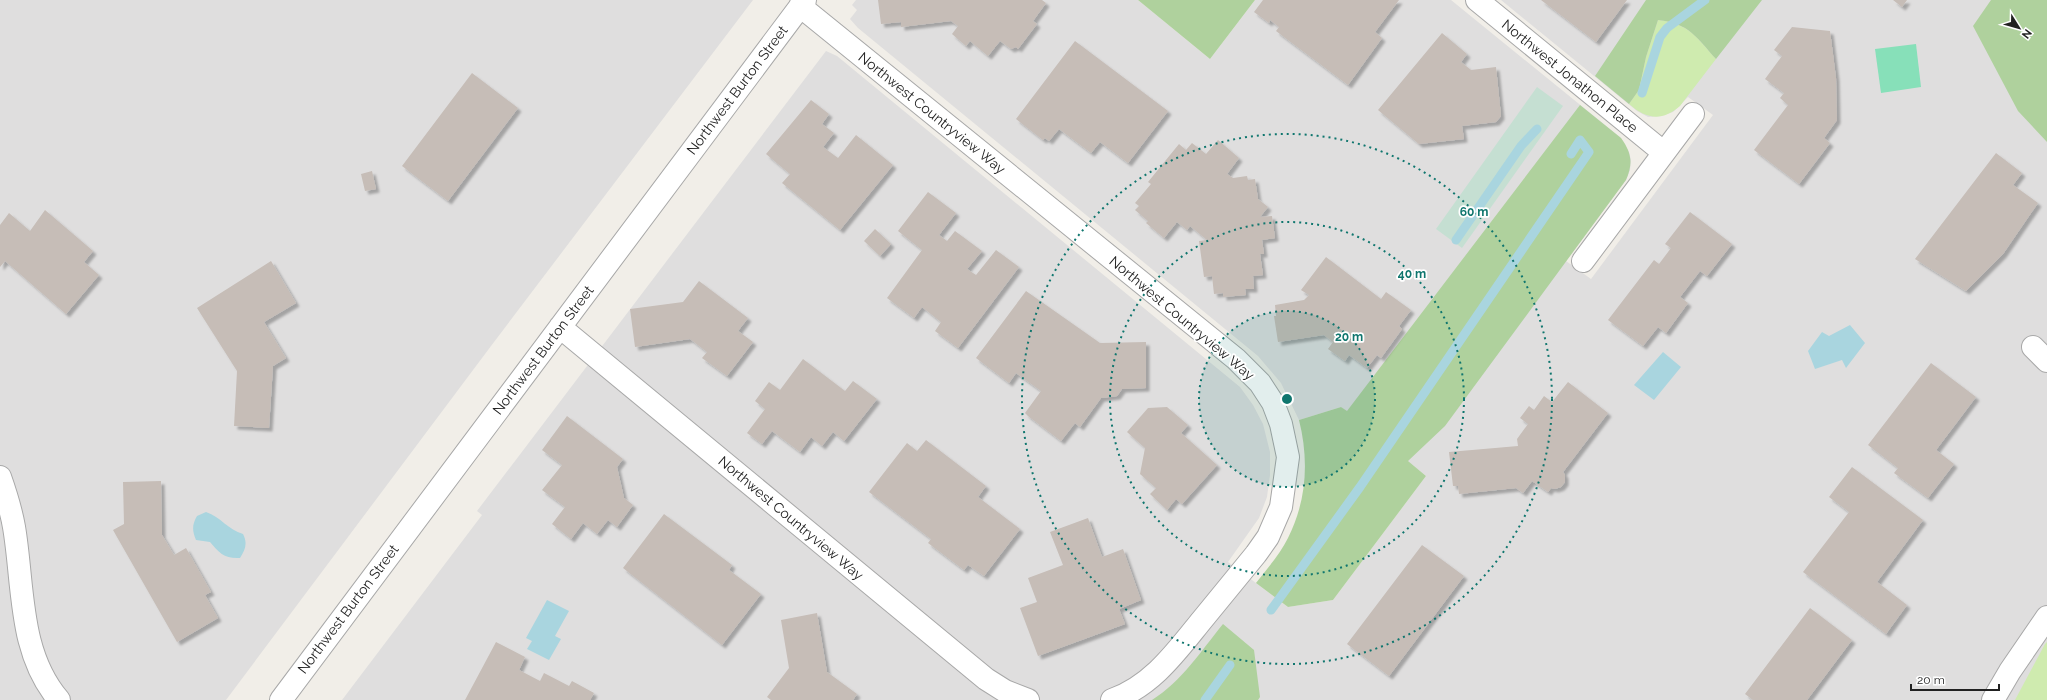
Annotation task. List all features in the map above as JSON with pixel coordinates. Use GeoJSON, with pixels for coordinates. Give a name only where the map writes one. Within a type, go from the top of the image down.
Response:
{"type":"FeatureCollection","features":[{"type":"Feature","properties":{"kind":"street","name":"Northwest Jonathon Place"},"geometry":{"type":"LineString","coordinates":[[1477,0],[1663,152]]}},
{"type":"Feature","properties":{"kind":"street","name":"Northwest Burton Street"},"geometry":{"type":"LineString","coordinates":[[281,700],[802,3]]}},
{"type":"Feature","properties":{"kind":"street","name":"Northwest Countryview Way"},"geometry":{"type":"LineString","coordinates":[[802,3],[1236,359],[1260,383],[1273,403],[1281,424],[1288,457],[1281,507],[1268,537],[1256,554],[1170,659],[1151,678],[1128,694],[1112,700]]}},
{"type":"Feature","properties":{"kind":"street"},"geometry":{"type":"LineString","coordinates":[[1583,261],[1663,152],[1693,114]]}},
{"type":"Feature","properties":{"kind":"street","name":"Northwest Countryview Way"},"geometry":{"type":"LineString","coordinates":[[560,327],[986,679],[1005,691],[1028,700]]}},
{"type":"Feature","properties":{"kind":"street"},"geometry":{"type":"LineString","coordinates":[[0,477],[7,496],[14,527],[28,638],[39,669],[50,689],[59,700]]}},
{"type":"Feature","properties":{"kind":"street"},"geometry":{"type":"LineString","coordinates":[[1993,700],[2010,671],[2047,617]]}},
{"type":"Feature","properties":{"kind":"shaded area"},"geometry":{"type":"Polygon","coordinates":[[[0,0],[753,0],[491,346],[226,700],[0,700],[0,0]]]}},
{"type":"Feature","properties":{"kind":"shaded area"},"geometry":{"type":"Polygon","coordinates":[[[856,0],[1138,0],[1210,59],[1255,0],[1451,0],[1621,138],[1629,152],[1631,160],[1630,170],[1626,180],[1566,261],[1591,279],[1713,115],[1688,97],[1673,112],[1661,116],[1648,117],[1637,111],[1501,0],[2047,0],[2047,700],[342,700],[482,515],[477,511],[826,51],[837,56],[1240,387],[1253,405],[1263,424],[1270,452],[1270,475],[1267,497],[1259,518],[1228,562],[1288,607],[1333,600],[1426,476],[1341,407],[1299,420],[1281,383],[1258,356],[858,28],[850,19],[857,10],[852,5],[856,0]]]}},
{"type":"Feature","properties":{"kind":"green space"},"geometry":{"type":"Polygon","coordinates":[[[1138,0],[1255,0],[1210,59],[1138,0]]]}},
{"type":"Feature","properties":{"kind":"green space"},"geometry":{"type":"Polygon","coordinates":[[[1646,0],[1762,0],[1716,59],[1692,33],[1685,28],[1677,24],[1658,20],[1646,57],[1639,90],[1629,104],[1595,76],[1646,0]]]}},
{"type":"Feature","properties":{"kind":"green space"},"geometry":{"type":"Polygon","coordinates":[[[1991,0],[2047,0],[2047,142],[2018,111],[1973,26],[1991,0]]]}},
{"type":"Feature","properties":{"kind":"green space"},"geometry":{"type":"Polygon","coordinates":[[[1658,20],[1669,22],[1685,28],[1697,38],[1716,59],[1680,106],[1667,115],[1654,117],[1642,113],[1629,104],[1639,90],[1646,57],[1658,20]]]}},
{"type":"Feature","properties":{"kind":"green space"},"geometry":{"type":"Polygon","coordinates":[[[1916,44],[1921,87],[1881,93],[1875,49],[1916,44]]]}},
{"type":"Feature","properties":{"kind":"green space"},"geometry":{"type":"Polygon","coordinates":[[[1537,87],[1563,106],[1462,248],[1436,229],[1537,87]]]}},
{"type":"Feature","properties":{"kind":"green space"},"geometry":{"type":"Polygon","coordinates":[[[1580,105],[1621,138],[1625,143],[1630,159],[1630,169],[1626,180],[1445,426],[1408,461],[1426,476],[1333,600],[1288,607],[1256,583],[1285,544],[1299,509],[1305,465],[1299,420],[1341,407],[1347,411],[1580,105]]]}},
{"type":"Feature","properties":{"kind":"green space"},"geometry":{"type":"Polygon","coordinates":[[[1223,624],[1254,650],[1260,697],[1258,700],[1152,700],[1182,675],[1223,624]]]}},
{"type":"Feature","properties":{"kind":"green space"},"geometry":{"type":"Polygon","coordinates":[[[2047,642],[2047,700],[2015,700],[2045,644],[2047,642]]]}},
{"type":"Feature","properties":{"kind":"water"},"geometry":{"type":"Polygon","coordinates":[[[1850,325],[1865,343],[1846,368],[1842,360],[1815,369],[1808,351],[1822,332],[1829,336],[1850,325]]]}},
{"type":"Feature","properties":{"kind":"water"},"geometry":{"type":"Polygon","coordinates":[[[1663,352],[1681,367],[1654,400],[1634,385],[1663,352]]]}},
{"type":"Feature","properties":{"kind":"water"},"geometry":{"type":"Polygon","coordinates":[[[206,512],[216,517],[233,530],[243,534],[245,547],[240,558],[226,556],[219,552],[210,542],[196,540],[193,530],[194,522],[197,516],[206,512]]]}},
{"type":"Feature","properties":{"kind":"water"},"geometry":{"type":"Polygon","coordinates":[[[547,600],[569,611],[555,636],[561,639],[549,660],[527,649],[532,641],[526,638],[547,600]]]}},
{"type":"Feature","properties":{"kind":"building"},"geometry":{"type":"Polygon","coordinates":[[[878,0],[1042,0],[1046,3],[1033,21],[1037,24],[1018,49],[1016,47],[1011,49],[1000,41],[988,56],[970,41],[966,46],[952,34],[958,26],[951,21],[901,27],[901,22],[881,24],[878,0]]]}},
{"type":"Feature","properties":{"kind":"building"},"geometry":{"type":"Polygon","coordinates":[[[1263,0],[1399,0],[1375,32],[1382,38],[1348,85],[1276,31],[1279,27],[1270,20],[1269,23],[1254,12],[1263,0]]]}},
{"type":"Feature","properties":{"kind":"building"},"geometry":{"type":"Polygon","coordinates":[[[1541,0],[1627,0],[1596,42],[1541,0]]]}},
{"type":"Feature","properties":{"kind":"building"},"geometry":{"type":"Polygon","coordinates":[[[1893,0],[1907,0],[1902,7],[1893,0]]]}},
{"type":"Feature","properties":{"kind":"building"},"geometry":{"type":"Polygon","coordinates":[[[1792,27],[1830,31],[1836,78],[1837,120],[1824,138],[1830,143],[1799,184],[1754,150],[1788,105],[1780,98],[1784,93],[1765,79],[1782,56],[1774,50],[1792,27]]]}},
{"type":"Feature","properties":{"kind":"building"},"geometry":{"type":"Polygon","coordinates":[[[1442,33],[1467,54],[1461,62],[1471,70],[1496,67],[1501,116],[1496,122],[1462,126],[1464,139],[1419,144],[1378,110],[1442,33]]]}},
{"type":"Feature","properties":{"kind":"building"},"geometry":{"type":"Polygon","coordinates":[[[1075,41],[1168,111],[1128,163],[1100,142],[1091,153],[1059,129],[1049,141],[1045,138],[1043,140],[1016,119],[1075,41]]]}},
{"type":"Feature","properties":{"kind":"building"},"geometry":{"type":"Polygon","coordinates":[[[472,73],[518,108],[448,201],[402,166],[472,73]]]}},
{"type":"Feature","properties":{"kind":"building"},"geometry":{"type":"Polygon","coordinates":[[[811,100],[829,114],[822,124],[834,133],[823,147],[838,158],[856,135],[893,165],[840,230],[782,183],[790,174],[766,154],[811,100]]]}},
{"type":"Feature","properties":{"kind":"building"},"geometry":{"type":"Polygon","coordinates":[[[1218,140],[1239,158],[1227,174],[1233,178],[1247,176],[1248,180],[1255,179],[1258,199],[1268,207],[1260,217],[1272,216],[1275,238],[1262,240],[1264,254],[1260,254],[1263,275],[1253,276],[1254,289],[1245,289],[1246,295],[1223,297],[1223,293],[1214,294],[1212,276],[1204,277],[1199,241],[1207,240],[1190,226],[1187,230],[1177,222],[1164,238],[1146,223],[1148,221],[1135,210],[1139,206],[1135,203],[1151,184],[1148,182],[1179,144],[1186,150],[1192,143],[1206,154],[1218,140]]]}},
{"type":"Feature","properties":{"kind":"building"},"geometry":{"type":"Polygon","coordinates":[[[1996,153],[2022,173],[2013,185],[2038,203],[2003,254],[1966,291],[1915,259],[1996,153]]]}},
{"type":"Feature","properties":{"kind":"building"},"geometry":{"type":"Polygon","coordinates":[[[372,171],[376,189],[365,191],[361,174],[372,171]]]}},
{"type":"Feature","properties":{"kind":"building"},"geometry":{"type":"Polygon","coordinates":[[[928,192],[956,213],[939,235],[947,241],[955,231],[982,251],[967,269],[976,275],[996,250],[1019,267],[958,348],[935,331],[941,322],[922,307],[914,318],[887,298],[922,250],[898,231],[928,192]]]}},
{"type":"Feature","properties":{"kind":"building"},"geometry":{"type":"Polygon","coordinates":[[[45,210],[93,251],[84,262],[99,275],[66,314],[5,261],[0,267],[0,225],[9,213],[30,231],[45,210]]]}},
{"type":"Feature","properties":{"kind":"building"},"geometry":{"type":"Polygon","coordinates":[[[1690,212],[1732,244],[1707,276],[1700,271],[1680,297],[1688,303],[1666,333],[1658,327],[1643,346],[1608,320],[1654,260],[1659,264],[1671,248],[1665,244],[1690,212]]]}},
{"type":"Feature","properties":{"kind":"building"},"geometry":{"type":"Polygon","coordinates":[[[875,229],[891,244],[880,256],[864,241],[875,229]]]}},
{"type":"Feature","properties":{"kind":"building"},"geometry":{"type":"Polygon","coordinates":[[[1326,257],[1381,299],[1386,292],[1411,310],[1399,326],[1402,329],[1381,358],[1377,355],[1367,368],[1349,355],[1345,361],[1328,349],[1333,342],[1324,335],[1278,342],[1274,316],[1276,316],[1275,305],[1304,300],[1309,295],[1301,290],[1326,257]]]}},
{"type":"Feature","properties":{"kind":"building"},"geometry":{"type":"Polygon","coordinates":[[[271,261],[296,303],[264,322],[286,358],[273,366],[269,428],[234,426],[237,371],[197,308],[271,261]]]}},
{"type":"Feature","properties":{"kind":"building"},"geometry":{"type":"Polygon","coordinates":[[[699,281],[748,318],[738,331],[753,342],[727,376],[702,358],[707,352],[690,339],[635,347],[630,309],[683,302],[699,281]]]}},
{"type":"Feature","properties":{"kind":"building"},"geometry":{"type":"Polygon","coordinates":[[[1026,291],[1100,343],[1146,342],[1146,388],[1122,389],[1117,396],[1101,398],[1080,427],[1075,423],[1061,441],[1028,416],[1025,413],[1041,391],[1016,373],[1009,383],[976,358],[1026,291]]]}},
{"type":"Feature","properties":{"kind":"building"},"geometry":{"type":"Polygon","coordinates":[[[803,359],[845,391],[853,381],[877,399],[844,441],[833,432],[822,446],[811,437],[800,452],[772,431],[762,444],[747,433],[765,409],[755,401],[769,382],[780,390],[803,359]]]}},
{"type":"Feature","properties":{"kind":"building"},"geometry":{"type":"Polygon","coordinates":[[[1931,363],[1976,397],[1936,450],[1954,464],[1928,498],[1894,473],[1898,468],[1868,445],[1931,363]]]}},
{"type":"Feature","properties":{"kind":"building"},"geometry":{"type":"Polygon","coordinates":[[[1568,382],[1608,413],[1563,472],[1565,475],[1565,482],[1561,487],[1555,489],[1551,488],[1548,492],[1532,481],[1523,493],[1516,488],[1459,494],[1458,486],[1453,486],[1449,452],[1518,446],[1517,439],[1528,424],[1520,418],[1529,406],[1534,410],[1544,396],[1552,402],[1568,382]]]}},
{"type":"Feature","properties":{"kind":"building"},"geometry":{"type":"Polygon","coordinates":[[[1167,407],[1188,425],[1181,433],[1217,465],[1182,504],[1176,499],[1167,510],[1150,494],[1156,488],[1140,474],[1145,448],[1127,432],[1148,408],[1167,407]]]}},
{"type":"Feature","properties":{"kind":"building"},"geometry":{"type":"Polygon","coordinates":[[[567,416],[623,459],[617,467],[624,498],[633,505],[617,527],[608,520],[597,534],[583,523],[571,539],[552,524],[565,507],[542,490],[562,465],[542,450],[567,416]]]}},
{"type":"Feature","properties":{"kind":"building"},"geometry":{"type":"Polygon","coordinates":[[[926,440],[986,486],[978,497],[1020,529],[984,576],[968,565],[964,570],[928,543],[931,539],[869,492],[907,443],[917,451],[926,440]]]}},
{"type":"Feature","properties":{"kind":"building"},"geometry":{"type":"Polygon","coordinates":[[[1852,467],[1923,520],[1877,582],[1907,605],[1886,634],[1803,572],[1849,512],[1829,497],[1852,467]]]}},
{"type":"Feature","properties":{"kind":"building"},"geometry":{"type":"Polygon","coordinates":[[[161,481],[162,535],[174,555],[186,548],[211,592],[205,595],[218,618],[177,642],[113,530],[124,524],[123,482],[161,481]]]}},
{"type":"Feature","properties":{"kind":"building"},"geometry":{"type":"Polygon","coordinates":[[[664,514],[732,565],[729,570],[761,594],[722,645],[623,568],[664,514]]]}},
{"type":"Feature","properties":{"kind":"building"},"geometry":{"type":"Polygon","coordinates":[[[1088,518],[1102,557],[1123,549],[1141,600],[1119,609],[1125,624],[1038,656],[1020,608],[1037,602],[1028,578],[1063,565],[1050,532],[1088,518]]]}},
{"type":"Feature","properties":{"kind":"building"},"geometry":{"type":"Polygon","coordinates":[[[1422,545],[1464,576],[1389,676],[1347,644],[1422,545]]]}},
{"type":"Feature","properties":{"kind":"building"},"geometry":{"type":"Polygon","coordinates":[[[1810,608],[1852,640],[1807,700],[1753,700],[1745,694],[1810,608]]]}},
{"type":"Feature","properties":{"kind":"building"},"geometry":{"type":"Polygon","coordinates":[[[817,613],[827,672],[857,694],[853,700],[771,700],[767,697],[789,668],[781,620],[817,613]]]}},
{"type":"Feature","properties":{"kind":"building"},"geometry":{"type":"Polygon","coordinates":[[[496,642],[525,657],[519,670],[540,681],[544,673],[569,686],[572,681],[594,693],[590,700],[465,700],[496,642]]]}},
{"type":"Feature","properties":{"kind":"waterway"},"geometry":{"type":"LineString","coordinates":[[1642,93],[1660,37],[1667,28],[1705,0]]}},
{"type":"Feature","properties":{"kind":"waterway"},"geometry":{"type":"LineString","coordinates":[[1456,240],[1521,146],[1537,129]]}},
{"type":"Feature","properties":{"kind":"waterway"},"geometry":{"type":"LineString","coordinates":[[1271,610],[1360,487],[1589,152],[1580,140],[1571,154]]}},
{"type":"Feature","properties":{"kind":"waterway"},"geometry":{"type":"LineString","coordinates":[[1205,700],[1230,665]]}}]}
